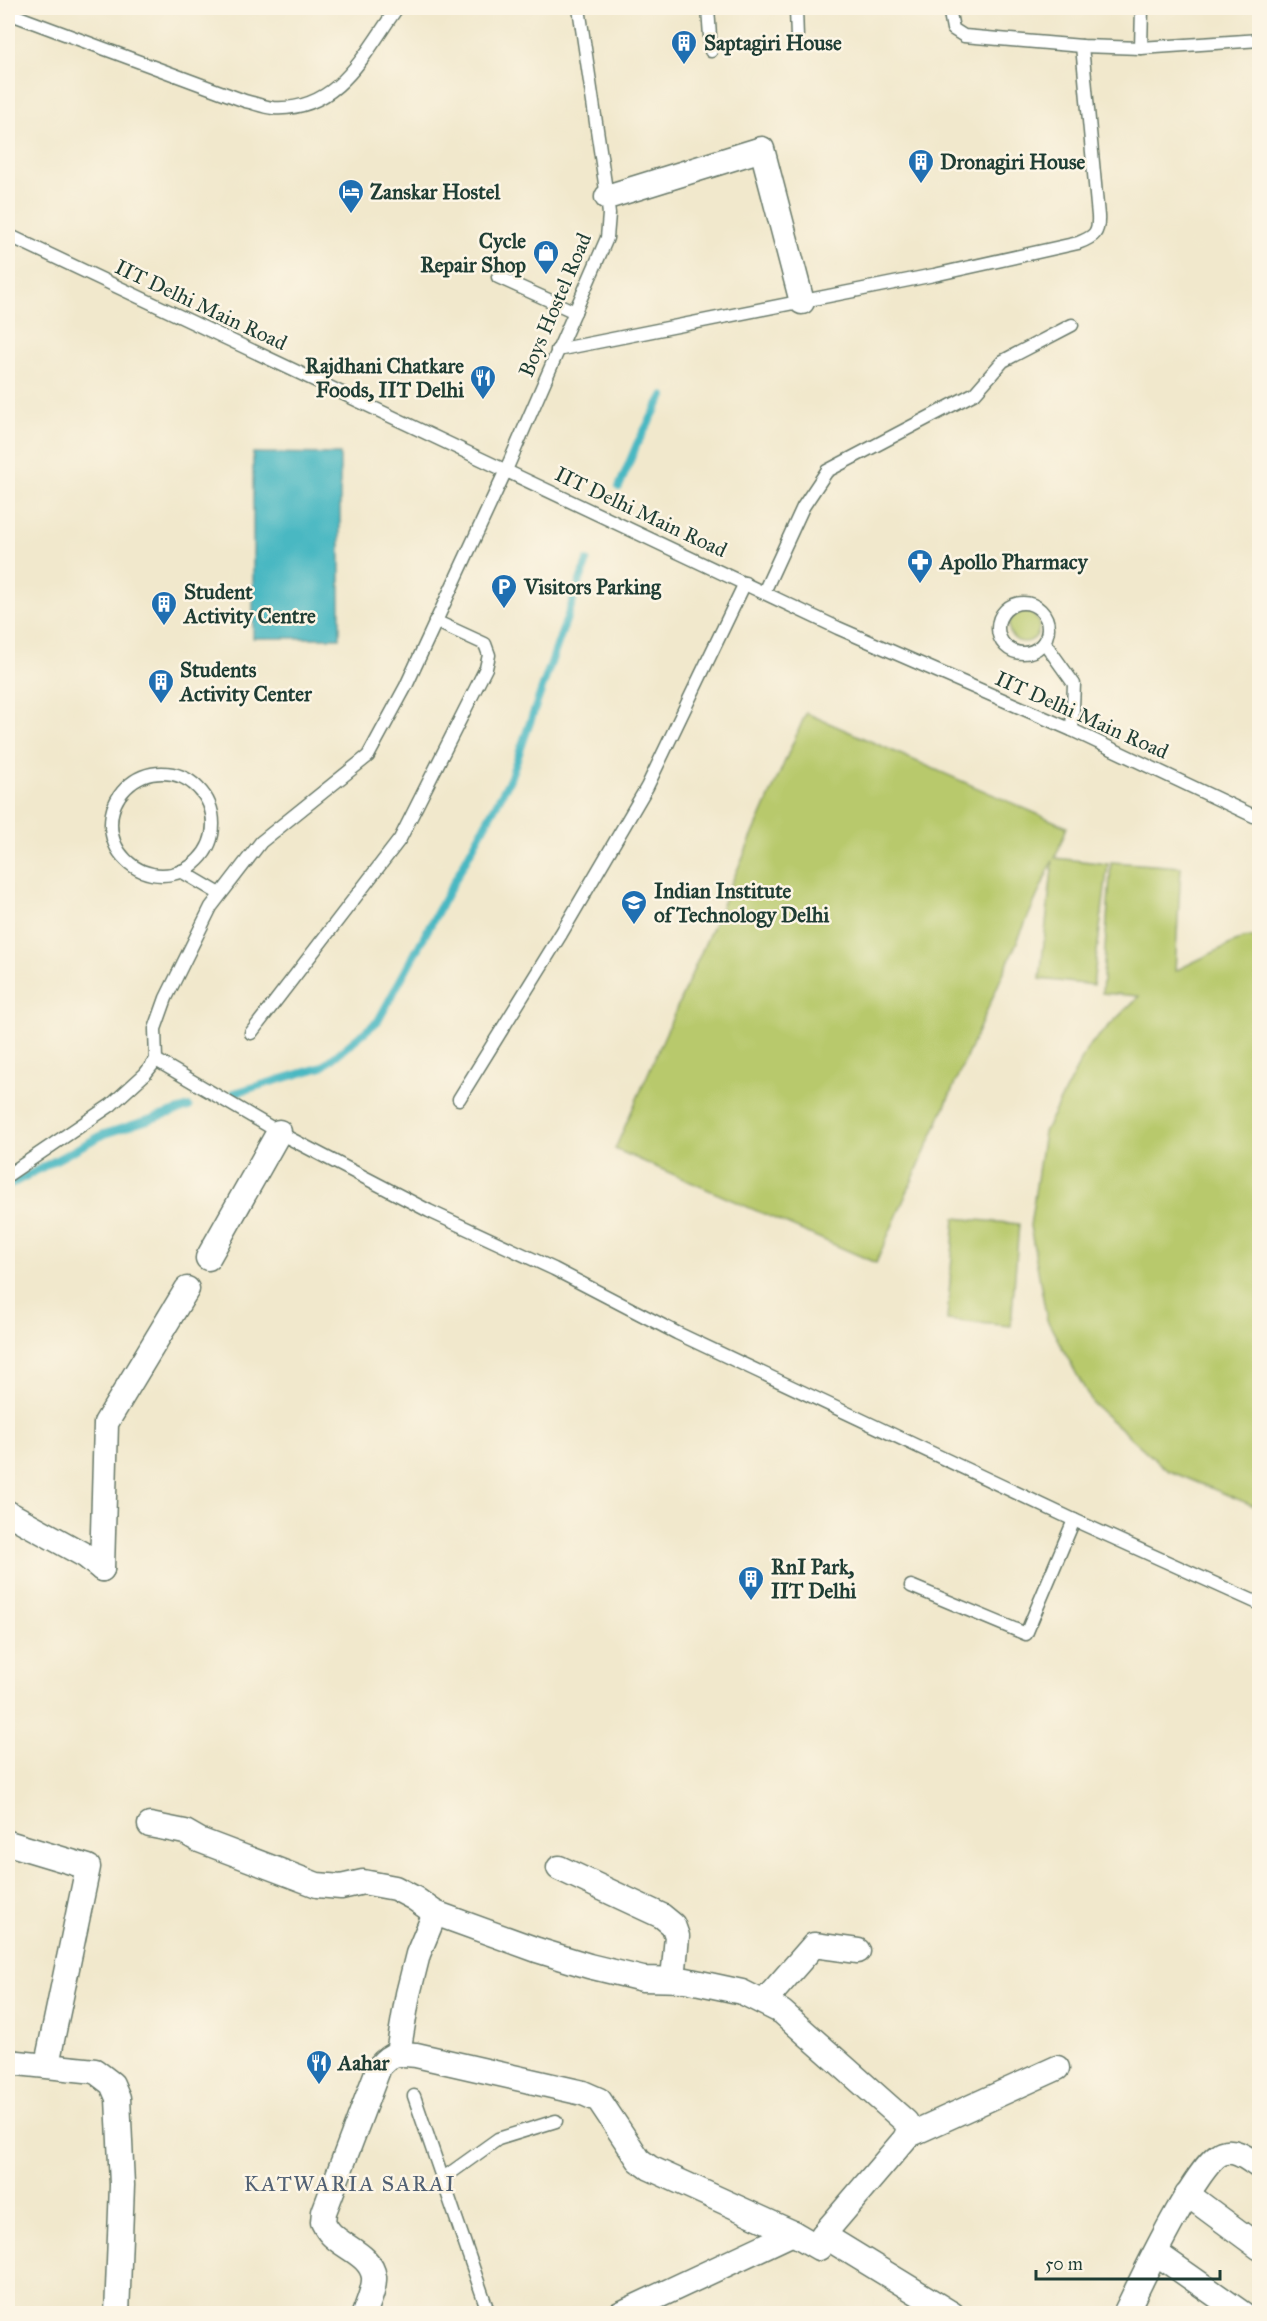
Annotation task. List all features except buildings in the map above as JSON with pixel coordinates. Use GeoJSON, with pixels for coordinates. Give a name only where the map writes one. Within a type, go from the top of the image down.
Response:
{"type":"FeatureCollection","features":[{"type":"Feature","properties":{"kind":"street"},"geometry":{"type":"LineString","coordinates":[[607,197],[762,149],[802,302]]}},
{"type":"Feature","properties":{"kind":"street"},"geometry":{"type":"LineString","coordinates":[[208,1258],[279,1132]]}},
{"type":"Feature","properties":{"kind":"street"},"geometry":{"type":"LineString","coordinates":[[8,1513],[86,1556],[102,1569],[106,1423],[187,1289]]}},
{"type":"Feature","properties":{"kind":"street"},"geometry":{"type":"LineString","coordinates":[[150,1825],[185,1832],[199,1840],[317,1885],[341,1887],[363,1882],[395,1888],[435,1913],[537,1950],[590,1966],[643,1979],[673,1979],[742,1992],[782,2012],[906,2122],[907,2136]]}},
{"type":"Feature","properties":{"kind":"street"},"geometry":{"type":"LineString","coordinates":[[8,1843],[88,1867],[46,2064]]}},
{"type":"Feature","properties":{"kind":"street"},"geometry":{"type":"LineString","coordinates":[[559,1868],[662,1916],[673,1925],[676,1936],[673,1979]]}},
{"type":"Feature","properties":{"kind":"street"},"geometry":{"type":"LineString","coordinates":[[398,2053],[418,1953],[435,1913]]}},
{"type":"Feature","properties":{"kind":"street"},"geometry":{"type":"LineString","coordinates":[[764,2002],[814,1945],[858,1951]]}},
{"type":"Feature","properties":{"kind":"street"},"geometry":{"type":"LineString","coordinates":[[364,2313],[373,2287],[374,2277],[370,2268],[366,2260],[330,2234],[322,2222],[379,2067],[389,2056],[398,2053],[416,2055],[583,2093],[598,2100],[639,2160],[650,2168],[793,2233],[819,2248],[823,2235],[907,2136],[1057,2068]]}},
{"type":"Feature","properties":{"kind":"street"},"geometry":{"type":"LineString","coordinates":[[8,2062],[95,2070],[112,2084],[118,2098],[122,2185],[117,2313]]}},
{"type":"Feature","properties":{"kind":"street"},"geometry":{"type":"LineString","coordinates":[[1125,2313],[1187,2194],[1213,2160],[1229,2152],[1242,2155],[1260,2167]]}},
{"type":"Feature","properties":{"kind":"street"},"geometry":{"type":"LineString","coordinates":[[1187,2194],[1260,2248]]}},
{"type":"Feature","properties":{"kind":"street"},"geometry":{"type":"LineString","coordinates":[[620,2313],[793,2233]]}},
{"type":"Feature","properties":{"kind":"street"},"geometry":{"type":"LineString","coordinates":[[823,2235],[952,2313]]}},
{"type":"Feature","properties":{"kind":"street"},"geometry":{"type":"LineString","coordinates":[[1156,2253],[1243,2313]]}},
{"type":"Feature","properties":{"kind":"lane"},"geometry":{"type":"LineString","coordinates":[[8,13],[245,101],[272,108],[302,106],[326,96],[342,83],[397,8]]}},
{"type":"Feature","properties":{"kind":"lane","name":"Boys Hostel Road"},"geometry":{"type":"LineString","coordinates":[[156,1060],[155,1029],[166,998],[211,907],[220,894],[261,842],[368,756],[406,686],[506,470],[607,238],[609,214],[607,197],[579,8]]}},
{"type":"Feature","properties":{"kind":"lane"},"geometry":{"type":"LineString","coordinates":[[708,8],[711,51]]}},
{"type":"Feature","properties":{"kind":"lane"},"geometry":{"type":"LineString","coordinates":[[796,8],[797,39]]}},
{"type":"Feature","properties":{"kind":"lane"},"geometry":{"type":"LineString","coordinates":[[949,8],[953,29],[964,36],[1082,46],[1141,48],[1260,40]]}},
{"type":"Feature","properties":{"kind":"lane"},"geometry":{"type":"LineString","coordinates":[[1141,48],[1142,8]]}},
{"type":"Feature","properties":{"kind":"lane"},"geometry":{"type":"LineString","coordinates":[[557,350],[934,275],[1067,246],[1094,236],[1098,229],[1098,216],[1082,46]]}},
{"type":"Feature","properties":{"kind":"lane","name":"IIT Delhi Main Road"},"geometry":{"type":"LineString","coordinates":[[8,235],[838,628],[1072,730],[1260,819]]}},
{"type":"Feature","properties":{"kind":"lane"},"geometry":{"type":"LineString","coordinates":[[498,277],[575,312]]}},
{"type":"Feature","properties":{"kind":"lane"},"geometry":{"type":"LineString","coordinates":[[764,592],[803,507],[827,471],[975,393],[1003,361],[1072,325]]}},
{"type":"Feature","properties":{"kind":"lane"},"geometry":{"type":"LineString","coordinates":[[459,1099],[561,934],[647,787],[745,583]]}},
{"type":"Feature","properties":{"kind":"lane"},"geometry":{"type":"LineString","coordinates":[[1028,603],[1035,606],[1047,618],[1049,626],[1044,642],[1031,652],[1014,652],[1001,642],[998,634],[1000,617],[1011,605],[1028,603]]}},
{"type":"Feature","properties":{"kind":"lane"},"geometry":{"type":"LineString","coordinates":[[251,1033],[400,839],[486,668],[489,655],[485,644],[435,621]]}},
{"type":"Feature","properties":{"kind":"lane"},"geometry":{"type":"LineString","coordinates":[[1044,642],[1074,684],[1072,730]]}},
{"type":"Feature","properties":{"kind":"lane"},"geometry":{"type":"LineString","coordinates":[[181,871],[196,862],[207,849],[212,832],[212,814],[206,798],[195,784],[179,776],[162,772],[144,775],[130,783],[119,795],[112,810],[110,826],[113,842],[121,856],[148,873],[165,875],[181,871],[220,894]]}},
{"type":"Feature","properties":{"kind":"lane"},"geometry":{"type":"LineString","coordinates":[[8,1174],[111,1106],[139,1081],[156,1060],[279,1132],[429,1210],[554,1269],[676,1333],[1074,1520],[1260,1604]]}},
{"type":"Feature","properties":{"kind":"lane"},"geometry":{"type":"LineString","coordinates":[[911,1586],[1026,1634],[1074,1520]]}},
{"type":"Feature","properties":{"kind":"lane"},"geometry":{"type":"LineString","coordinates":[[414,2096],[489,2313]]}},
{"type":"Feature","properties":{"kind":"lane"},"geometry":{"type":"LineString","coordinates":[[442,2179],[498,2139],[556,2121]]}},
{"type":"Feature","properties":{"kind":"green space"},"geometry":{"type":"Polygon","coordinates":[[[1024,612],[1030,613],[1038,621],[1038,633],[1030,641],[1024,642],[1018,641],[1010,633],[1009,627],[1010,621],[1018,613],[1024,612]]]}},
{"type":"Feature","properties":{"kind":"green space"},"geometry":{"type":"Polygon","coordinates":[[[806,713],[1067,827],[1055,858],[1108,864],[1093,985],[1040,979],[1053,860],[876,1263],[615,1149],[806,713]]]}},
{"type":"Feature","properties":{"kind":"green space"},"geometry":{"type":"Polygon","coordinates":[[[1111,862],[1181,867],[1175,971],[1243,938],[1259,936],[1259,1508],[1167,1470],[1093,1404],[1047,1320],[1030,1226],[1044,1132],[1088,1047],[1139,996],[1102,993],[1111,862]]]}},
{"type":"Feature","properties":{"kind":"green space"},"geometry":{"type":"Polygon","coordinates":[[[955,1218],[1019,1224],[1011,1326],[947,1320],[955,1218]]]}},
{"type":"Feature","properties":{"kind":"water"},"geometry":{"type":"Polygon","coordinates":[[[253,453],[340,454],[340,638],[253,638],[253,453]]]}},
{"type":"Feature","properties":{"kind":"waterway"},"geometry":{"type":"LineString","coordinates":[[619,487],[637,444],[663,396]]}},
{"type":"Feature","properties":{"kind":"waterway"},"geometry":{"type":"LineString","coordinates":[[234,1093],[322,1067],[378,1021],[510,779],[587,561]]}},
{"type":"Feature","properties":{"kind":"waterway"},"geometry":{"type":"LineString","coordinates":[[8,1186],[104,1134],[189,1107]]}},
{"type":"Feature","properties":{"kind":"place","name":"Saptagiri House"},"geometry":{"type":"Point","coordinates":[684,66]}},
{"type":"Feature","properties":{"kind":"place","name":"Dronagiri House"},"geometry":{"type":"Point","coordinates":[921,185]}},
{"type":"Feature","properties":{"kind":"place","name":"Zanskar Hostel"},"geometry":{"type":"Point","coordinates":[351,215]}},
{"type":"Feature","properties":{"kind":"place","name":"Cycle Repair Shop"},"geometry":{"type":"Point","coordinates":[546,276]}},
{"type":"Feature","properties":{"kind":"place","name":"Rajdhani Chatkare Foods, IIT Delhi"},"geometry":{"type":"Point","coordinates":[483,401]}},
{"type":"Feature","properties":{"kind":"place","name":"Apollo Pharmacy"},"geometry":{"type":"Point","coordinates":[920,585]}},
{"type":"Feature","properties":{"kind":"place","name":"Visitors Parking"},"geometry":{"type":"Point","coordinates":[504,610]}},
{"type":"Feature","properties":{"kind":"place","name":"Student Activity Centre"},"geometry":{"type":"Point","coordinates":[164,627]}},
{"type":"Feature","properties":{"kind":"place","name":"Students Activity Center"},"geometry":{"type":"Point","coordinates":[161,705]}},
{"type":"Feature","properties":{"kind":"place","name":"Indian Institute of Technology Delhi"},"geometry":{"type":"Point","coordinates":[634,926]}},
{"type":"Feature","properties":{"kind":"place","name":"RnI Park, IIT Delhi"},"geometry":{"type":"Point","coordinates":[751,1602]}},
{"type":"Feature","properties":{"kind":"place","name":"Aahar"},"geometry":{"type":"Point","coordinates":[319,2086]}},
{"type":"Feature","properties":{"kind":"district","name":"KATWARIA SARAI"},"geometry":{"type":"Point","coordinates":[350,2183]}}]}
